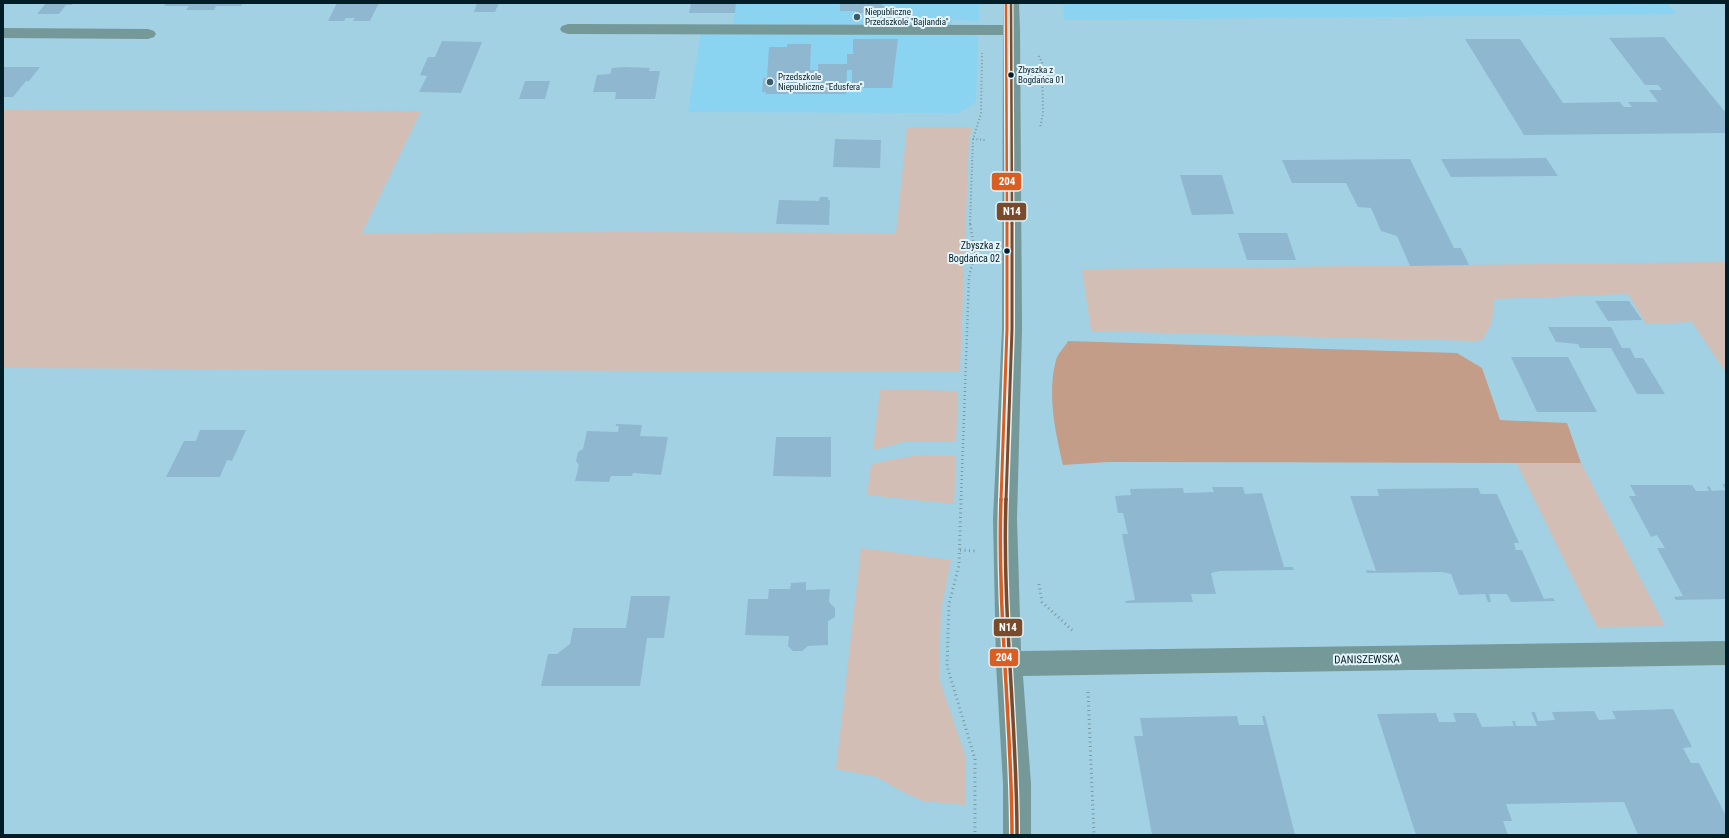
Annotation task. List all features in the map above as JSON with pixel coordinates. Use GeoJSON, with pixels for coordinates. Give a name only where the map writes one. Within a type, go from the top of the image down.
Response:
{"type":"FeatureCollection","features":[{"type":"Feature","properties":{"kind":"street"},"geometry":{"type":"LineString","coordinates":[[1011,3],[1012,329],[1006,519],[1009,664],[1017,784],[1017,835]]}},
{"type":"Feature","properties":{"kind":"street"},"geometry":{"type":"LineString","coordinates":[[568,29],[1012,30]]}},
{"type":"Feature","properties":{"kind":"street"},"geometry":{"type":"LineString","coordinates":[[3,33],[148,34]]}},
{"type":"Feature","properties":{"kind":"street","name":"DANISZEWSKA"},"geometry":{"type":"LineString","coordinates":[[1009,664],[1726,654]]}},
{"type":"Feature","properties":{"kind":"path"},"geometry":{"type":"LineString","coordinates":[[975,835],[975,759],[947,666],[949,604],[959,565],[969,277],[974,262],[975,240],[970,227],[973,139],[981,114],[983,30]]}},
{"type":"Feature","properties":{"kind":"shaded area","name":"Niepubliczne Przedszkole \"Bajlandia\""},"geometry":{"type":"Polygon","coordinates":[[[736,3],[979,3],[979,21],[952,20],[952,25],[733,24],[736,3]]]}},
{"type":"Feature","properties":{"kind":"shaded area"},"geometry":{"type":"Polygon","coordinates":[[[1063,3],[1667,3],[1676,14],[1064,20],[1063,3]]]}},
{"type":"Feature","properties":{"kind":"shaded area"},"geometry":{"type":"Polygon","coordinates":[[[701,32],[978,34],[976,102],[959,113],[688,112],[701,32]]]}},
{"type":"Feature","properties":{"kind":"shaded area"},"geometry":{"type":"Polygon","coordinates":[[[3,110],[421,111],[362,233],[896,233],[907,127],[972,127],[969,141],[960,371],[882,372],[3,368],[3,110]]]}},
{"type":"Feature","properties":{"kind":"shaded area"},"geometry":{"type":"Polygon","coordinates":[[[1726,262],[1726,373],[1692,322],[1646,324],[1628,294],[1494,299],[1492,322],[1483,339],[1476,341],[1091,331],[1082,269],[1726,262]]]}},
{"type":"Feature","properties":{"kind":"shaded area"},"geometry":{"type":"Polygon","coordinates":[[[1068,341],[1457,353],[1482,368],[1500,420],[1567,423],[1581,463],[1108,462],[1063,465],[1053,412],[1052,386],[1056,360],[1068,341]]]}},
{"type":"Feature","properties":{"kind":"shaded area"},"geometry":{"type":"Polygon","coordinates":[[[880,389],[958,391],[956,442],[904,442],[873,450],[880,389]]]}},
{"type":"Feature","properties":{"kind":"shaded area"},"geometry":{"type":"Polygon","coordinates":[[[918,455],[956,456],[954,504],[867,495],[871,465],[918,455]]]}},
{"type":"Feature","properties":{"kind":"shaded area"},"geometry":{"type":"Polygon","coordinates":[[[1516,462],[1581,463],[1665,626],[1597,627],[1516,462]]]}},
{"type":"Feature","properties":{"kind":"shaded area"},"geometry":{"type":"Polygon","coordinates":[[[861,548],[951,560],[941,610],[939,678],[966,758],[965,805],[923,801],[899,790],[877,777],[836,769],[861,548]]]}},
{"type":"Feature","properties":{"kind":"building"},"geometry":{"type":"Polygon","coordinates":[[[46,3],[74,3],[72,5],[66,5],[59,14],[37,14],[46,3]]]}},
{"type":"Feature","properties":{"kind":"building"},"geometry":{"type":"Polygon","coordinates":[[[166,3],[243,3],[241,6],[216,6],[214,10],[186,10],[189,6],[164,6],[166,3]]]}},
{"type":"Feature","properties":{"kind":"building"},"geometry":{"type":"Polygon","coordinates":[[[337,3],[379,3],[370,21],[353,21],[355,18],[346,18],[344,21],[328,21],[337,3]]]}},
{"type":"Feature","properties":{"kind":"building"},"geometry":{"type":"Polygon","coordinates":[[[477,3],[499,3],[495,12],[474,12],[477,3]]]}},
{"type":"Feature","properties":{"kind":"building"},"geometry":{"type":"Polygon","coordinates":[[[691,3],[736,3],[735,13],[689,13],[691,3]]]}},
{"type":"Feature","properties":{"kind":"building"},"geometry":{"type":"Polygon","coordinates":[[[840,3],[882,3],[882,6],[889,6],[889,13],[856,13],[856,11],[840,11],[840,3]]]}},
{"type":"Feature","properties":{"kind":"building"},"geometry":{"type":"Polygon","coordinates":[[[1664,37],[1726,113],[1726,133],[1524,135],[1465,39],[1520,39],[1563,103],[1620,102],[1624,107],[1632,107],[1628,102],[1658,102],[1649,90],[1662,90],[1658,85],[1645,85],[1609,38],[1664,37]]]}},
{"type":"Feature","properties":{"kind":"building"},"geometry":{"type":"Polygon","coordinates":[[[853,39],[898,39],[892,88],[852,88],[852,70],[847,70],[846,94],[766,94],[766,92],[762,92],[763,78],[767,78],[769,47],[787,47],[787,44],[811,44],[810,70],[818,70],[818,64],[847,64],[847,54],[853,54],[853,39]]]}},
{"type":"Feature","properties":{"kind":"building"},"geometry":{"type":"Polygon","coordinates":[[[442,41],[482,42],[461,93],[419,92],[427,76],[420,75],[428,57],[435,57],[442,41]]]}},
{"type":"Feature","properties":{"kind":"building"},"geometry":{"type":"Polygon","coordinates":[[[3,67],[40,67],[13,97],[3,97],[3,67]]]}},
{"type":"Feature","properties":{"kind":"building"},"geometry":{"type":"Polygon","coordinates":[[[612,68],[650,68],[649,71],[660,71],[655,99],[615,99],[616,92],[593,92],[597,75],[610,74],[612,68]]]}},
{"type":"Feature","properties":{"kind":"building"},"geometry":{"type":"Polygon","coordinates":[[[525,81],[550,81],[545,99],[519,99],[525,81]]]}},
{"type":"Feature","properties":{"kind":"building"},"geometry":{"type":"Polygon","coordinates":[[[835,139],[881,140],[880,168],[833,167],[835,139]]]}},
{"type":"Feature","properties":{"kind":"building"},"geometry":{"type":"Polygon","coordinates":[[[1546,158],[1558,176],[1451,177],[1441,159],[1546,158]]]}},
{"type":"Feature","properties":{"kind":"building"},"geometry":{"type":"Polygon","coordinates":[[[1410,159],[1454,248],[1461,248],[1469,265],[1410,266],[1397,236],[1381,231],[1371,208],[1358,207],[1346,183],[1292,183],[1282,160],[1410,159]]]}},
{"type":"Feature","properties":{"kind":"building"},"geometry":{"type":"Polygon","coordinates":[[[1180,175],[1222,175],[1234,214],[1192,215],[1180,175]]]}},
{"type":"Feature","properties":{"kind":"building"},"geometry":{"type":"Polygon","coordinates":[[[820,197],[828,197],[828,200],[830,200],[829,225],[776,224],[779,200],[819,201],[820,197]]]}},
{"type":"Feature","properties":{"kind":"building"},"geometry":{"type":"Polygon","coordinates":[[[1238,233],[1287,233],[1296,260],[1247,260],[1238,233]]]}},
{"type":"Feature","properties":{"kind":"building"},"geometry":{"type":"Polygon","coordinates":[[[1595,301],[1629,301],[1642,320],[1608,321],[1595,301]]]}},
{"type":"Feature","properties":{"kind":"building"},"geometry":{"type":"Polygon","coordinates":[[[1548,327],[1611,327],[1622,348],[1630,348],[1635,358],[1643,358],[1665,394],[1637,394],[1611,348],[1580,348],[1578,344],[1556,342],[1548,327]]]}},
{"type":"Feature","properties":{"kind":"building"},"geometry":{"type":"Polygon","coordinates":[[[1511,357],[1568,357],[1597,412],[1537,412],[1511,357]]]}},
{"type":"Feature","properties":{"kind":"building"},"geometry":{"type":"Polygon","coordinates":[[[616,424],[642,425],[640,436],[668,437],[661,475],[633,473],[632,476],[611,476],[609,482],[575,481],[579,465],[576,461],[578,452],[583,449],[587,431],[618,432],[619,426],[616,426],[616,424]]]}},
{"type":"Feature","properties":{"kind":"building"},"geometry":{"type":"Polygon","coordinates":[[[200,430],[246,430],[232,461],[227,460],[220,477],[166,477],[184,441],[196,441],[200,430]]]}},
{"type":"Feature","properties":{"kind":"building"},"geometry":{"type":"Polygon","coordinates":[[[776,437],[831,437],[831,477],[773,476],[776,437]]]}},
{"type":"Feature","properties":{"kind":"building"},"geometry":{"type":"Polygon","coordinates":[[[1722,484],[1726,484],[1726,490],[1722,484]]]}},
{"type":"Feature","properties":{"kind":"building"},"geometry":{"type":"Polygon","coordinates":[[[1630,485],[1692,485],[1696,491],[1709,491],[1707,487],[1709,486],[1712,491],[1726,490],[1726,599],[1676,600],[1674,597],[1683,596],[1657,548],[1665,548],[1657,535],[1651,537],[1629,496],[1636,496],[1630,485]]]}},
{"type":"Feature","properties":{"kind":"building"},"geometry":{"type":"Polygon","coordinates":[[[1212,487],[1243,487],[1245,494],[1262,493],[1284,567],[1293,567],[1294,570],[1220,571],[1211,573],[1216,594],[1191,594],[1193,602],[1126,603],[1125,601],[1135,600],[1122,534],[1128,534],[1123,513],[1118,513],[1115,496],[1131,495],[1130,489],[1183,488],[1184,493],[1214,492],[1212,487]]]}},
{"type":"Feature","properties":{"kind":"building"},"geometry":{"type":"Polygon","coordinates":[[[1478,488],[1481,494],[1497,494],[1519,543],[1514,543],[1516,550],[1522,550],[1544,599],[1553,598],[1555,601],[1511,602],[1507,594],[1489,594],[1491,602],[1488,602],[1485,594],[1459,595],[1451,574],[1442,572],[1367,573],[1366,570],[1376,571],[1350,496],[1379,496],[1377,489],[1478,488]]]}},
{"type":"Feature","properties":{"kind":"building"},"geometry":{"type":"Polygon","coordinates":[[[806,582],[806,590],[830,589],[829,602],[835,608],[835,617],[828,621],[828,645],[808,646],[802,651],[793,651],[788,646],[789,636],[745,635],[748,599],[768,599],[769,589],[790,589],[791,583],[806,582]]]}},
{"type":"Feature","properties":{"kind":"building"},"geometry":{"type":"Polygon","coordinates":[[[631,596],[670,596],[664,638],[647,638],[640,686],[541,686],[548,654],[557,654],[570,644],[573,628],[626,628],[631,596]]]}},
{"type":"Feature","properties":{"kind":"building"},"geometry":{"type":"Polygon","coordinates":[[[1673,709],[1692,747],[1683,748],[1691,763],[1699,763],[1726,816],[1726,835],[1638,835],[1624,802],[1506,804],[1512,821],[1503,821],[1508,835],[1416,835],[1377,714],[1436,713],[1439,722],[1456,722],[1453,713],[1476,713],[1482,727],[1514,726],[1512,721],[1515,721],[1516,726],[1537,726],[1531,712],[1535,712],[1538,721],[1555,720],[1552,712],[1594,711],[1599,720],[1616,719],[1612,711],[1673,709]]]}},
{"type":"Feature","properties":{"kind":"building"},"geometry":{"type":"Polygon","coordinates":[[[1237,716],[1239,725],[1264,725],[1262,716],[1265,716],[1295,835],[1152,835],[1134,736],[1143,736],[1140,718],[1237,716]]]}},
{"type":"Feature","properties":{"kind":"transit line","name":"204"},"geometry":{"type":"LineString","coordinates":[[1006,3],[1007,329],[1000,519],[1004,664],[1012,784],[1012,835]]}},
{"type":"Feature","properties":{"kind":"transit line","name":"N14"},"geometry":{"type":"LineString","coordinates":[[1011,3],[1012,329],[1005,519],[1009,664],[1017,784],[1017,835]]}},
{"type":"Feature","properties":{"kind":"place","name":"Niepubliczne Przedszkole \"Bajlandia\""},"geometry":{"type":"Point","coordinates":[857,17]}},
{"type":"Feature","properties":{"kind":"place","name":"Zbyszka z Bogdańca 01"},"geometry":{"type":"Point","coordinates":[1011,75]}},
{"type":"Feature","properties":{"kind":"place","name":"Przedszkole Niepubliczne \"Edusfera\""},"geometry":{"type":"Point","coordinates":[770,82]}},
{"type":"Feature","properties":{"kind":"place","name":"Zbyszka z Bogdańca 02"},"geometry":{"type":"Point","coordinates":[1007,251]}}]}
